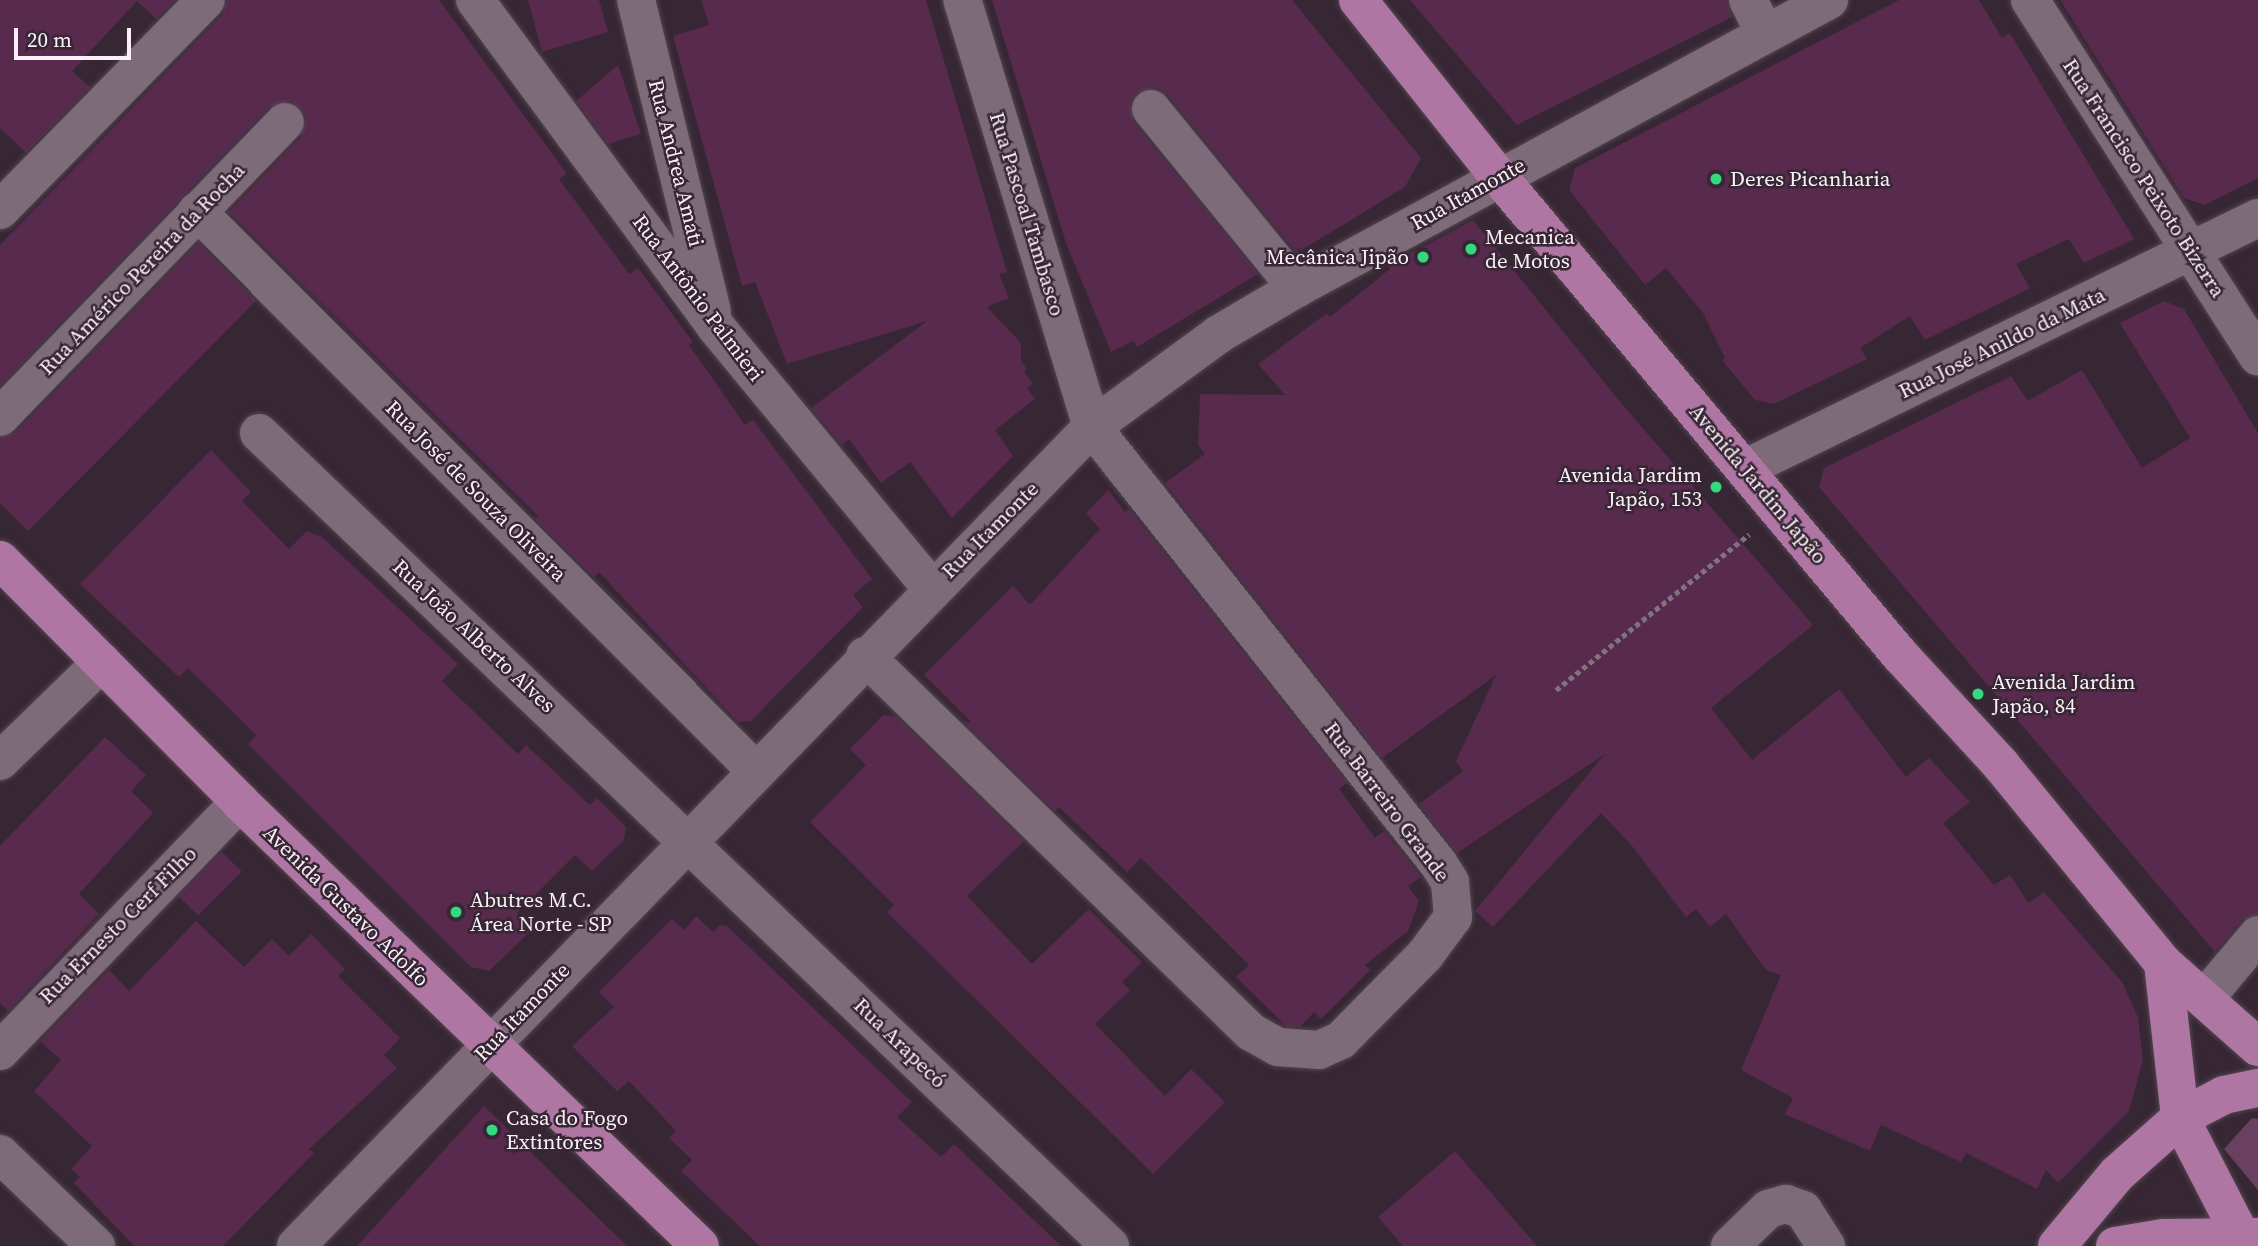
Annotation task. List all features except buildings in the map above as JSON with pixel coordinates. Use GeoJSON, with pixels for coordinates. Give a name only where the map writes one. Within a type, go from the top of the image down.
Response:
{"type":"FeatureCollection","features":[{"type":"Feature","properties":{"kind":"main road","name":"Avenida Jardim Japão"},"geometry":{"type":"LineString","coordinates":[[1358,0],[1499,177],[1746,468],[1900,655],[2001,765],[2163,964],[2206,997],[2258,1047]]}},
{"type":"Feature","properties":{"kind":"main road","name":"Avenida Gustavo Adolfo"},"geometry":{"type":"LineString","coordinates":[[0,560],[240,802],[489,1046],[699,1246]]}},
{"type":"Feature","properties":{"kind":"main road"},"geometry":{"type":"LineString","coordinates":[[2115,1246],[2162,1238],[2250,1236],[2180,1118],[2163,964]]}},
{"type":"Feature","properties":{"kind":"main road"},"geometry":{"type":"LineString","coordinates":[[2057,1246],[2116,1174],[2180,1118],[2224,1095],[2258,1088]]}},
{"type":"Feature","properties":{"kind":"street"},"geometry":{"type":"LineString","coordinates":[[0,210],[206,0]]}},
{"type":"Feature","properties":{"kind":"street","name":"Rua Antônio Palmieri"},"geometry":{"type":"LineString","coordinates":[[475,0],[716,327],[931,588]]}},
{"type":"Feature","properties":{"kind":"street","name":"Rua Andrea Amati"},"geometry":{"type":"LineString","coordinates":[[636,0],[716,327]]}},
{"type":"Feature","properties":{"kind":"street","name":"Rua Pascoal Tambasco"},"geometry":{"type":"LineString","coordinates":[[962,0],[1092,427]]}},
{"type":"Feature","properties":{"kind":"street","name":"Rua Itamonte"},"geometry":{"type":"LineString","coordinates":[[296,1246],[931,588],[1092,427],[1219,334],[1499,177],[1757,16],[1829,0]]}},
{"type":"Feature","properties":{"kind":"street","name":"Rua Francisco Peixoto Bizerra"},"geometry":{"type":"LineString","coordinates":[[2030,0],[2258,356]]}},
{"type":"Feature","properties":{"kind":"street"},"geometry":{"type":"LineString","coordinates":[[1151,109],[1297,288]]}},
{"type":"Feature","properties":{"kind":"street","name":"Rua Américo Pereira da Rocha"},"geometry":{"type":"LineString","coordinates":[[0,417],[285,122]]}},
{"type":"Feature","properties":{"kind":"street","name":"Rua José de Souza Oliveira"},"geometry":{"type":"LineString","coordinates":[[197,211],[755,770]]}},
{"type":"Feature","properties":{"kind":"street","name":"Rua José Anildo da Mata"},"geometry":{"type":"LineString","coordinates":[[1746,468],[2258,218]]}},
{"type":"Feature","properties":{"kind":"street","name":"Rua Barreiro Grande"},"geometry":{"type":"LineString","coordinates":[[865,656],[1251,1031],[1278,1047],[1319,1050],[1350,1031],[1425,955],[1453,918],[1450,882],[1092,427]]}},
{"type":"Feature","properties":{"kind":"street","name":"Rua João Alberto Alves"},"geometry":{"type":"LineString","coordinates":[[259,433],[690,840]]}},
{"type":"Feature","properties":{"kind":"street"},"geometry":{"type":"LineString","coordinates":[[0,761],[102,662]]}},
{"type":"Feature","properties":{"kind":"street","name":"Rua Ernesto Cerf Filho"},"geometry":{"type":"LineString","coordinates":[[0,1051],[240,802]]}},
{"type":"Feature","properties":{"kind":"street","name":"Rua Arapecó"},"geometry":{"type":"LineString","coordinates":[[690,840],[1110,1246]]}},
{"type":"Feature","properties":{"kind":"street"},"geometry":{"type":"LineString","coordinates":[[2206,997],[2258,935]]}},
{"type":"Feature","properties":{"kind":"street"},"geometry":{"type":"LineString","coordinates":[[7,1167],[96,1246]]}},
{"type":"Feature","properties":{"kind":"street"},"geometry":{"type":"LineString","coordinates":[[1730,1246],[1768,1209],[1786,1204],[1803,1210],[1826,1246]]}},
{"type":"Feature","properties":{"kind":"path"},"geometry":{"type":"LineString","coordinates":[[1556,690],[1741,540]]}},
{"type":"Feature","properties":{"kind":"shaded area"},"geometry":{"type":"Polygon","coordinates":[[[2252,1118],[2258,1119],[2258,1190],[2224,1149],[2252,1118]]]}},
{"type":"Feature","properties":{"kind":"place","name":"Deres Picanharia"},"geometry":{"type":"Point","coordinates":[1716,179]}},
{"type":"Feature","properties":{"kind":"place","name":"Mecanica de Motos"},"geometry":{"type":"Point","coordinates":[1471,249]}},
{"type":"Feature","properties":{"kind":"place","name":"Mecânica Jipão"},"geometry":{"type":"Point","coordinates":[1423,257]}},
{"type":"Feature","properties":{"kind":"place","name":"Avenida Jardim Japão, 153"},"geometry":{"type":"Point","coordinates":[1716,487]}},
{"type":"Feature","properties":{"kind":"place","name":"Avenida Jardim Japão, 84"},"geometry":{"type":"Point","coordinates":[1978,694]}},
{"type":"Feature","properties":{"kind":"place","name":"Abutres M.C. Área Norte - SP"},"geometry":{"type":"Point","coordinates":[456,912]}},
{"type":"Feature","properties":{"kind":"place","name":"Casa do Fogo Extintores"},"geometry":{"type":"Point","coordinates":[492,1130]}}]}
